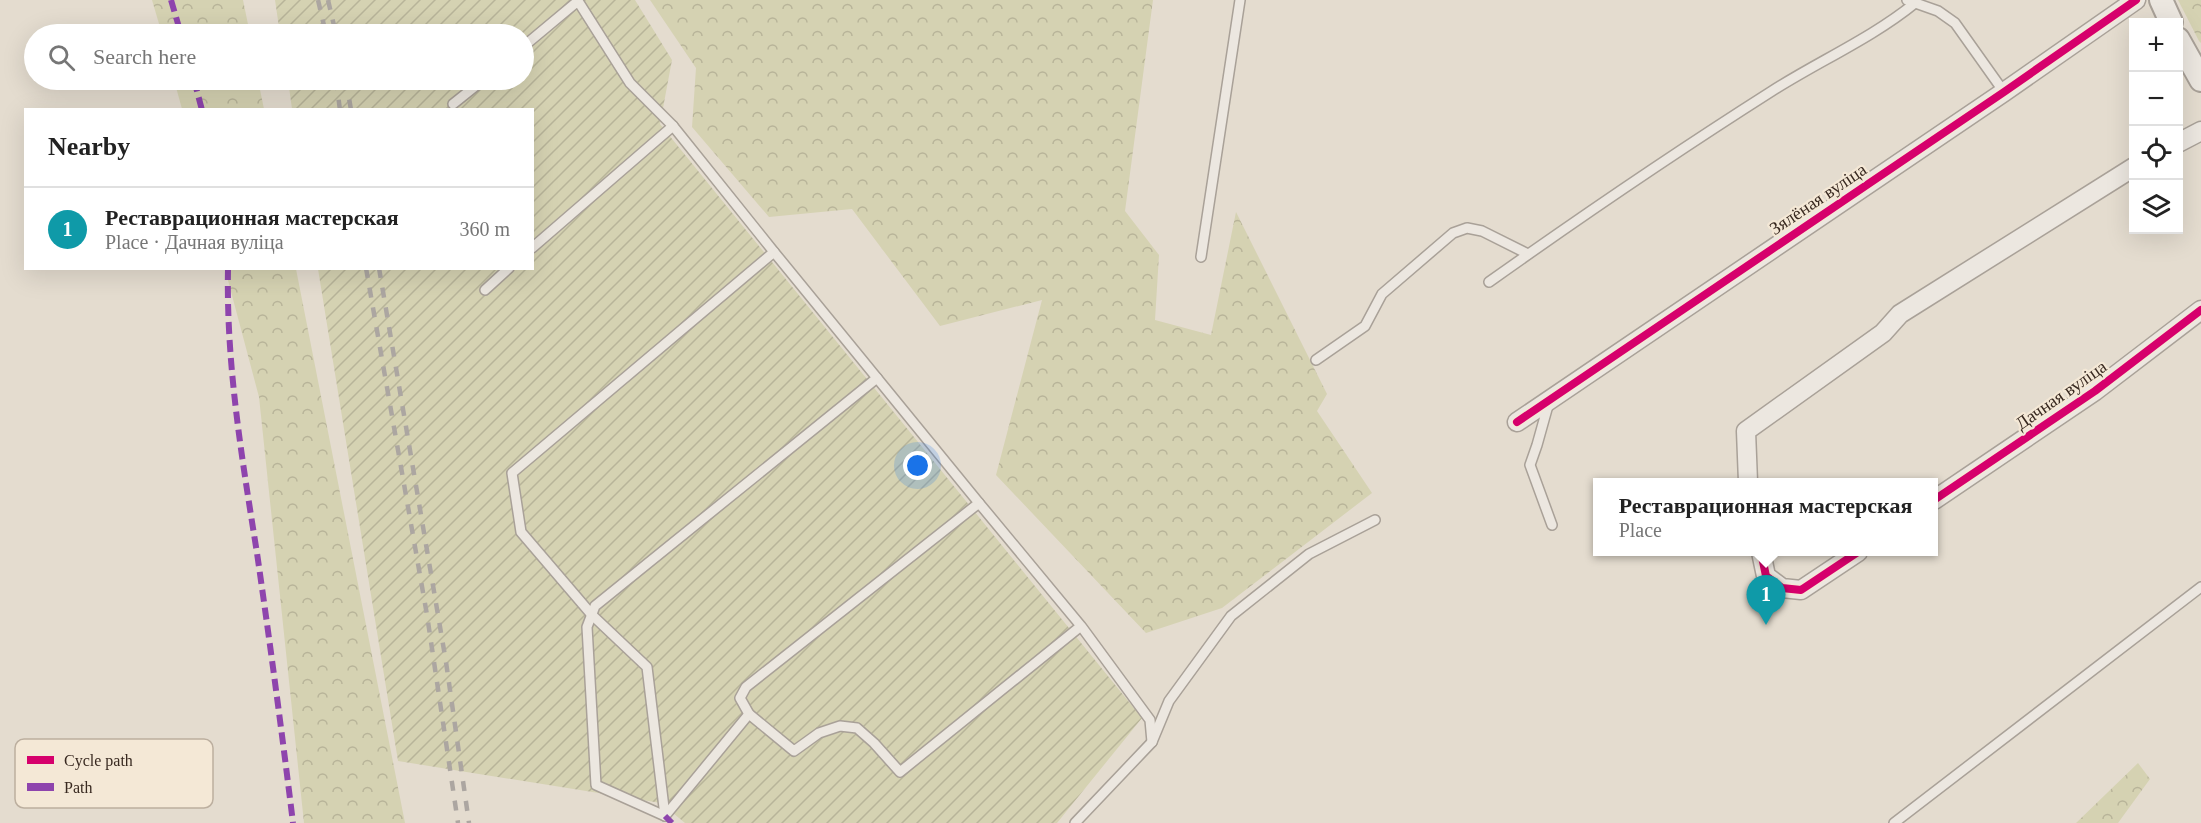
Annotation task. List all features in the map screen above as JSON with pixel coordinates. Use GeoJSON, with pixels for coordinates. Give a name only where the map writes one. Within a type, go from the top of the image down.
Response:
{"type":"FeatureCollection","features":[{"type":"Feature","properties":{"kind":"street","name":"Зялёная вуліца"},"geometry":{"type":"LineString","coordinates":[[1517,422],[2136,0]]}},
{"type":"Feature","properties":{"kind":"street"},"geometry":{"type":"LineString","coordinates":[[2162,0],[2169,18]]}},
{"type":"Feature","properties":{"kind":"street"},"geometry":{"type":"LineString","coordinates":[[2183,48],[2201,80]]}},
{"type":"Feature","properties":{"kind":"street"},"geometry":{"type":"LineString","coordinates":[[2183,140],[2201,131]]}},
{"type":"Feature","properties":{"kind":"street"},"geometry":{"type":"LineString","coordinates":[[1748,478],[1746,431],[1883,333],[1900,314],[2129,170]]}},
{"type":"Feature","properties":{"kind":"street","name":"Дачная вуліца"},"geometry":{"type":"LineString","coordinates":[[1938,497],[2095,391],[2201,310]]}},
{"type":"Feature","properties":{"kind":"street"},"geometry":{"type":"LineString","coordinates":[[1762,556],[1766,576],[1782,588],[1801,590],[1852,556]]}},
{"type":"Feature","properties":{"kind":"lane"},"geometry":{"type":"LineString","coordinates":[[1201,257],[1240,0]]}},
{"type":"Feature","properties":{"kind":"lane"},"geometry":{"type":"LineString","coordinates":[[534,38],[577,1],[630,83],[673,126],[979,504],[1081,626],[1150,720],[1152,742]]}},
{"type":"Feature","properties":{"kind":"lane"},"geometry":{"type":"LineString","coordinates":[[1489,282],[1677,151],[1797,75],[1891,23],[1911,2],[1938,11],[1955,23],[2004,92]]}},
{"type":"Feature","properties":{"kind":"lane"},"geometry":{"type":"LineString","coordinates":[[453,104],[470,90]]}},
{"type":"Feature","properties":{"kind":"lane"},"geometry":{"type":"LineString","coordinates":[[534,246],[673,126]]}},
{"type":"Feature","properties":{"kind":"lane"},"geometry":{"type":"LineString","coordinates":[[1316,360],[1365,326],[1382,294],[1453,232],[1467,228],[1482,231],[1528,254]]}},
{"type":"Feature","properties":{"kind":"lane"},"geometry":{"type":"LineString","coordinates":[[665,816],[647,667],[592,615],[521,532],[512,473],[774,252]]}},
{"type":"Feature","properties":{"kind":"lane"},"geometry":{"type":"LineString","coordinates":[[485,290],[507,270]]}},
{"type":"Feature","properties":{"kind":"lane"},"geometry":{"type":"LineString","coordinates":[[665,816],[596,785],[587,627],[595,606],[877,378]]}},
{"type":"Feature","properties":{"kind":"lane"},"geometry":{"type":"LineString","coordinates":[[1549,400],[1538,445],[1530,465],[1552,525]]}},
{"type":"Feature","properties":{"kind":"lane"},"geometry":{"type":"LineString","coordinates":[[979,504],[746,687],[740,698],[749,714],[794,752],[819,733],[840,726],[857,728],[900,772],[1081,626]]}},
{"type":"Feature","properties":{"kind":"lane"},"geometry":{"type":"LineString","coordinates":[[1075,823],[1152,742],[1169,701],[1231,616],[1309,554],[1375,520]]}},
{"type":"Feature","properties":{"kind":"lane"},"geometry":{"type":"LineString","coordinates":[[1894,823],[2201,587]]}},
{"type":"Feature","properties":{"kind":"lane"},"geometry":{"type":"LineString","coordinates":[[665,816],[749,714]]}},
{"type":"Feature","properties":{"kind":"green space"},"geometry":{"type":"Polygon","coordinates":[[[152,0],[243,0],[248,24],[159,24],[152,0]]]}},
{"type":"Feature","properties":{"kind":"green space"},"geometry":{"type":"Polygon","coordinates":[[[275,0],[635,0],[672,60],[660,124],[1142,718],[1057,823],[685,823],[661,803],[398,761],[318,270],[534,270],[534,108],[292,108],[289,90],[534,90],[534,24],[279,24],[275,0]]]}},
{"type":"Feature","properties":{"kind":"green space"},"geometry":{"type":"Polygon","coordinates":[[[650,0],[1153,0],[1125,211],[1159,255],[1155,320],[1211,335],[1236,212],[1327,394],[1317,411],[1372,493],[1222,608],[1146,633],[996,475],[1042,300],[940,326],[852,209],[769,217],[692,127],[696,68],[650,0]]]}},
{"type":"Feature","properties":{"kind":"green space"},"geometry":{"type":"Polygon","coordinates":[[[2178,0],[2201,0],[2201,43],[2199,41],[2178,0]]]}},
{"type":"Feature","properties":{"kind":"green space"},"geometry":{"type":"Polygon","coordinates":[[[177,90],[260,90],[264,108],[182,108],[177,90]]]}},
{"type":"Feature","properties":{"kind":"green space"},"geometry":{"type":"Polygon","coordinates":[[[225,270],[296,270],[405,823],[304,823],[259,397],[225,270]]]}},
{"type":"Feature","properties":{"kind":"green space"},"geometry":{"type":"Polygon","coordinates":[[[2138,763],[2150,779],[2118,823],[2076,823],[2138,763]]]}},
{"type":"Feature","properties":{"kind":"railway"},"geometry":{"type":"LineString","coordinates":[[318,0],[324,24]]}},
{"type":"Feature","properties":{"kind":"railway"},"geometry":{"type":"LineString","coordinates":[[328,0],[334,24]]}},
{"type":"Feature","properties":{"kind":"railway"},"geometry":{"type":"LineString","coordinates":[[337,90],[340,108]]}},
{"type":"Feature","properties":{"kind":"railway"},"geometry":{"type":"LineString","coordinates":[[348,90],[351,108]]}},
{"type":"Feature","properties":{"kind":"railway"},"geometry":{"type":"LineString","coordinates":[[366,270],[427,615],[458,823]]}},
{"type":"Feature","properties":{"kind":"railway"},"geometry":{"type":"LineString","coordinates":[[379,270],[446,662],[469,823]]}},
{"type":"Feature","properties":{"kind":"marked path"},"geometry":{"type":"LineString","coordinates":[[171,0],[178,24]]}},
{"type":"Feature","properties":{"kind":"marked path"},"geometry":{"type":"LineString","coordinates":[[197,90],[201,108]]}},
{"type":"Feature","properties":{"kind":"marked path"},"geometry":{"type":"LineString","coordinates":[[228,270],[232,376],[236,411],[267,620],[293,823]]}},
{"type":"Feature","properties":{"kind":"marked path"},"geometry":{"type":"LineString","coordinates":[[665,816],[672,823]]}},
{"type":"Feature","properties":{"kind":"cycle path"},"geometry":{"type":"LineString","coordinates":[[1517,422],[2136,0]]}},
{"type":"Feature","properties":{"kind":"cycle path"},"geometry":{"type":"LineString","coordinates":[[1938,497],[2095,391],[2201,310]]}},
{"type":"Feature","properties":{"kind":"cycle path"},"geometry":{"type":"LineString","coordinates":[[1762,556],[1766,576],[1782,588],[1801,590],[1852,556]]}},
{"type":"Feature","properties":{"kind":"place","name":"Реставрационная мастерская"},"geometry":{"type":"Point","coordinates":[1766,625]}}]}
